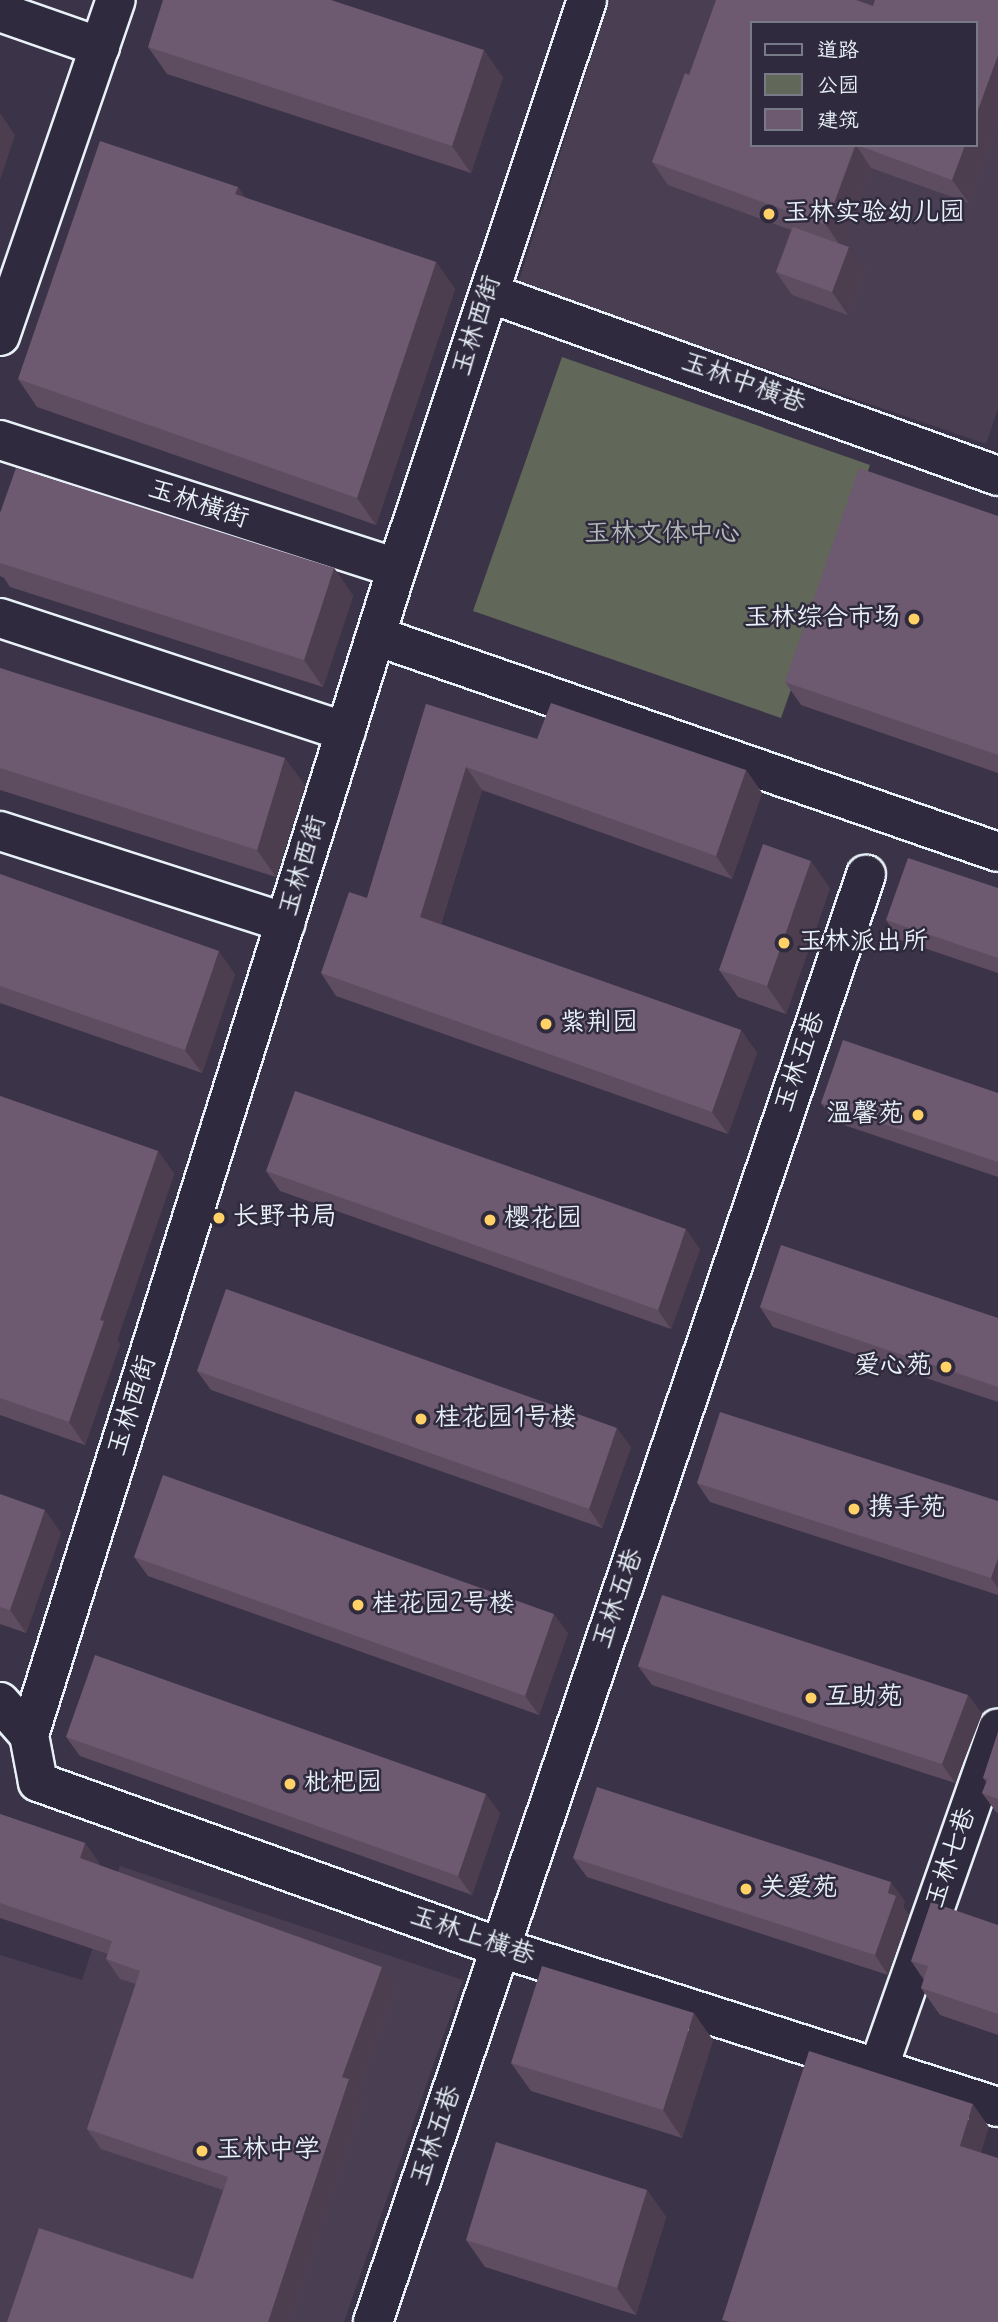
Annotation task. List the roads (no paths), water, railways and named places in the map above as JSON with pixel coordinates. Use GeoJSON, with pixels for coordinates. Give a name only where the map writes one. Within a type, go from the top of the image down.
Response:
{"type":"FeatureCollection","features":[{"type":"Feature","properties":{"kind":"street"},"geometry":{"type":"LineString","coordinates":[[0,336],[116,0]]}},
{"type":"Feature","properties":{"kind":"street","name":"玉林西街"},"geometry":{"type":"LineString","coordinates":[[29,1735],[397,568],[587,0]]}},
{"type":"Feature","properties":{"kind":"street"},"geometry":{"type":"LineString","coordinates":[[0,12],[100,47]]}},
{"type":"Feature","properties":{"kind":"street","name":"玉林中横巷"},"geometry":{"type":"LineString","coordinates":[[489,293],[997,471]]}},
{"type":"Feature","properties":{"kind":"street"},"geometry":{"type":"LineString","coordinates":[[13,445],[15,486]]}},
{"type":"Feature","properties":{"kind":"street","name":"玉林横街"},"geometry":{"type":"LineString","coordinates":[[13,445],[397,568]]}},
{"type":"Feature","properties":{"kind":"street"},"geometry":{"type":"LineString","coordinates":[[0,618],[345,732]]}},
{"type":"Feature","properties":{"kind":"street"},"geometry":{"type":"LineString","coordinates":[[376,636],[998,852]]}},
{"type":"Feature","properties":{"kind":"street"},"geometry":{"type":"LineString","coordinates":[[0,831],[286,923]]}},
{"type":"Feature","properties":{"kind":"street","name":"玉林五巷"},"geometry":{"type":"LineString","coordinates":[[373,2322],[866,876]]}},
{"type":"Feature","properties":{"kind":"street"},"geometry":{"type":"LineString","coordinates":[[0,1702],[29,1735]]}},
{"type":"Feature","properties":{"kind":"street","name":"玉林七巷"},"geometry":{"type":"LineString","coordinates":[[878,2068],[998,1728]]}},
{"type":"Feature","properties":{"kind":"street","name":"玉林上横巷"},"geometry":{"type":"LineString","coordinates":[[29,1735],[38,1782],[501,1948],[998,2107]]}},
{"type":"Feature","properties":{"kind":"place","name":"玉林实验幼儿园"},"geometry":{"type":"Point","coordinates":[769,214]}},
{"type":"Feature","properties":{"kind":"place","name":"玉林综合市场"},"geometry":{"type":"Point","coordinates":[914,619]}},
{"type":"Feature","properties":{"kind":"place","name":"玉林派出所"},"geometry":{"type":"Point","coordinates":[784,943]}},
{"type":"Feature","properties":{"kind":"place","name":"紫荆园"},"geometry":{"type":"Point","coordinates":[546,1024]}},
{"type":"Feature","properties":{"kind":"place","name":"温馨苑"},"geometry":{"type":"Point","coordinates":[918,1115]}},
{"type":"Feature","properties":{"kind":"place","name":"长野书局"},"geometry":{"type":"Point","coordinates":[219,1218]}},
{"type":"Feature","properties":{"kind":"place","name":"樱花园"},"geometry":{"type":"Point","coordinates":[490,1220]}},
{"type":"Feature","properties":{"kind":"place","name":"爱心苑"},"geometry":{"type":"Point","coordinates":[946,1367]}},
{"type":"Feature","properties":{"kind":"place","name":"桂花园1号楼"},"geometry":{"type":"Point","coordinates":[421,1419]}},
{"type":"Feature","properties":{"kind":"place","name":"携手苑"},"geometry":{"type":"Point","coordinates":[854,1509]}},
{"type":"Feature","properties":{"kind":"place","name":"桂花园2号楼"},"geometry":{"type":"Point","coordinates":[358,1605]}},
{"type":"Feature","properties":{"kind":"place","name":"互助苑"},"geometry":{"type":"Point","coordinates":[811,1698]}},
{"type":"Feature","properties":{"kind":"place","name":"枇杷园"},"geometry":{"type":"Point","coordinates":[290,1784]}},
{"type":"Feature","properties":{"kind":"place","name":"关爱苑"},"geometry":{"type":"Point","coordinates":[746,1889]}},
{"type":"Feature","properties":{"kind":"place","name":"玉林中学"},"geometry":{"type":"Point","coordinates":[202,2151]}},
{"type":"Feature","properties":{"kind":"park label","name":"玉林文体中心"},"geometry":{"type":"Point","coordinates":[662,535]}}]}
